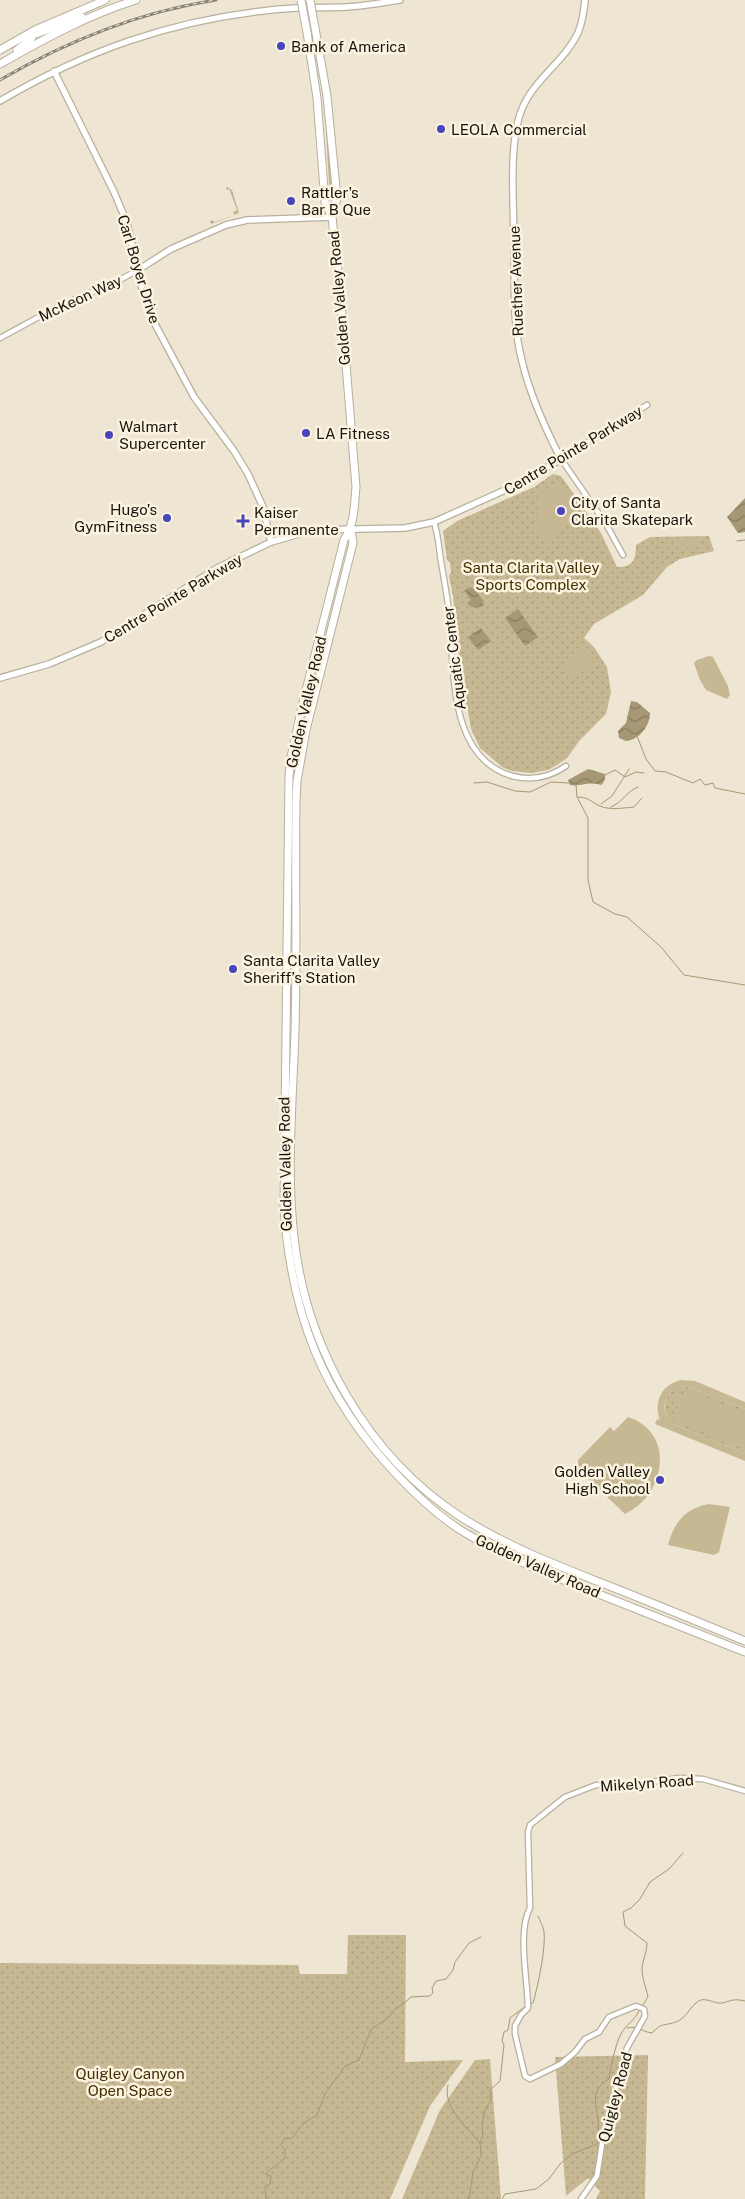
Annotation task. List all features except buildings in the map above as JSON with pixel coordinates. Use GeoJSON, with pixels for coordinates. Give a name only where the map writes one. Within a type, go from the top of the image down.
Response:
{"type":"FeatureCollection","features":[{"type":"Feature","properties":{"kind":"main road"},"geometry":{"type":"LineString","coordinates":[[0,50],[32,33],[105,0]]}},
{"type":"Feature","properties":{"kind":"main road"},"geometry":{"type":"LineString","coordinates":[[9,59],[32,33],[136,0]]}},
{"type":"Feature","properties":{"kind":"main road","name":"Golden Valley Road"},"geometry":{"type":"LineString","coordinates":[[301,0],[317,98],[325,202],[332,217],[356,487],[351,529],[353,543],[306,730],[297,781],[292,1208],[299,1271],[316,1332],[340,1384],[363,1421],[382,1446],[427,1490],[460,1516],[509,1546],[745,1641]]}},
{"type":"Feature","properties":{"kind":"main road","name":"Golden Valley Road"},"geometry":{"type":"LineString","coordinates":[[310,0],[327,96],[337,198],[332,217]]}},
{"type":"Feature","properties":{"kind":"main road"},"geometry":{"type":"LineString","coordinates":[[0,64],[42,40],[103,11]]}},
{"type":"Feature","properties":{"kind":"main road","name":"Golden Valley Road"},"geometry":{"type":"LineString","coordinates":[[351,529],[344,540],[304,698],[291,757],[288,798],[284,1208],[288,1254],[295,1289],[315,1355],[331,1387],[358,1429],[388,1466],[419,1498],[453,1525],[505,1555],[745,1652]]}},
{"type":"Feature","properties":{"kind":"street"},"geometry":{"type":"LineString","coordinates":[[0,101],[54,71],[112,46],[195,22],[270,10],[353,6],[400,0]]}},
{"type":"Feature","properties":{"kind":"street","name":"Ruether Avenue"},"geometry":{"type":"LineString","coordinates":[[585,0],[583,17],[577,34],[525,100],[518,117],[515,134],[513,189],[517,340],[531,394],[546,429],[561,459],[606,524],[623,555]]}},
{"type":"Feature","properties":{"kind":"street","name":"Carl Boyer Drive"},"geometry":{"type":"LineString","coordinates":[[54,71],[114,192],[127,223],[148,306],[156,326],[188,386],[234,451],[252,482],[263,507],[271,542]]}},
{"type":"Feature","properties":{"kind":"street","name":"McKeon Way"},"geometry":{"type":"LineString","coordinates":[[0,338],[59,306],[116,282],[171,249],[226,225],[247,220],[332,217]]}},
{"type":"Feature","properties":{"kind":"street","name":"Centre Pointe Parkway"},"geometry":{"type":"LineString","coordinates":[[0,678],[47,665],[84,650],[122,630],[217,568],[271,542],[313,530],[405,528],[434,522],[523,482],[648,405]]}},
{"type":"Feature","properties":{"kind":"street","name":"Aquatic Center"},"geometry":{"type":"LineString","coordinates":[[434,522],[449,609],[456,691],[461,717],[472,744],[479,755],[492,767],[514,776],[543,777],[566,766]]}},
{"type":"Feature","properties":{"kind":"street","name":"Mikelyn Road"},"geometry":{"type":"LineString","coordinates":[[530,1825],[566,1797],[596,1785],[637,1784],[679,1778],[703,1779],[745,1791]]}},
{"type":"Feature","properties":{"kind":"street","name":"Quigley Road"},"geometry":{"type":"LineString","coordinates":[[530,1825],[530,1908],[525,1948],[528,2008],[521,2015],[515,2026],[515,2034],[525,2076],[530,2079],[561,2064],[575,2052],[585,2039],[598,2032],[609,2017],[636,2006],[644,2009],[645,2016],[627,2048],[604,2131],[597,2176],[580,2199]]}},
{"type":"Feature","properties":{"kind":"green space"},"geometry":{"type":"Polygon","coordinates":[[[325,112],[333,193],[330,202],[325,112]]]}},
{"type":"Feature","properties":{"kind":"green space"},"geometry":{"type":"Polygon","coordinates":[[[227,187],[232,190],[239,213],[234,215],[233,212],[237,210],[229,189],[226,190],[227,187]]]}},
{"type":"Feature","properties":{"kind":"green space"},"geometry":{"type":"Polygon","coordinates":[[[233,215],[211,224],[210,221],[214,222],[233,215]]]}},
{"type":"Feature","properties":{"kind":"green space","name":"Santa Clarita Valley Sports Complex"},"geometry":{"type":"Polygon","coordinates":[[[553,474],[561,476],[601,533],[617,567],[630,564],[634,559],[636,545],[650,537],[709,536],[714,551],[680,559],[667,567],[643,595],[594,624],[584,638],[594,647],[607,667],[611,692],[606,714],[580,740],[567,758],[557,765],[548,770],[531,773],[511,771],[502,767],[480,748],[471,729],[467,706],[463,698],[453,596],[449,576],[451,572],[450,563],[447,560],[443,531],[457,521],[534,487],[553,474]]]}},
{"type":"Feature","properties":{"kind":"green space","name":"City of Santa Clarita Skatepark"},"geometry":{"type":"Polygon","coordinates":[[[556,483],[573,497],[584,516],[580,523],[560,529],[548,540],[536,534],[539,500],[543,490],[556,483]]]}},
{"type":"Feature","properties":{"kind":"green space"},"geometry":{"type":"Polygon","coordinates":[[[699,537],[700,547],[678,548],[678,538],[699,537]]]}},
{"type":"Feature","properties":{"kind":"green space"},"geometry":{"type":"Polygon","coordinates":[[[584,650],[594,664],[585,670],[575,656],[584,650]]]}},
{"type":"Feature","properties":{"kind":"green space"},"geometry":{"type":"Polygon","coordinates":[[[709,656],[713,657],[728,686],[730,695],[727,699],[706,690],[700,680],[694,663],[709,656]]]}},
{"type":"Feature","properties":{"kind":"green space"},"geometry":{"type":"Polygon","coordinates":[[[572,658],[581,672],[573,678],[563,664],[572,658]]]}},
{"type":"Feature","properties":{"kind":"green space"},"geometry":{"type":"Polygon","coordinates":[[[681,1380],[695,1381],[745,1402],[745,1409],[685,1386],[679,1387],[670,1393],[665,1402],[665,1412],[668,1418],[678,1388],[682,1389],[669,1420],[677,1426],[745,1453],[745,1461],[655,1424],[657,1419],[660,1420],[658,1407],[661,1395],[669,1385],[681,1380]]]}},
{"type":"Feature","properties":{"kind":"green space"},"geometry":{"type":"Polygon","coordinates":[[[685,1386],[745,1409],[745,1453],[677,1426],[671,1421],[665,1409],[665,1403],[672,1392],[685,1386]]]}},
{"type":"Feature","properties":{"kind":"green space"},"geometry":{"type":"Polygon","coordinates":[[[685,1389],[745,1413],[745,1440],[742,1448],[673,1420],[685,1389]]]}},
{"type":"Feature","properties":{"kind":"green space"},"geometry":{"type":"Polygon","coordinates":[[[628,1417],[643,1425],[653,1436],[659,1449],[660,1464],[657,1478],[650,1493],[639,1505],[625,1514],[578,1469],[578,1460],[610,1427],[614,1431],[628,1417]]]}},
{"type":"Feature","properties":{"kind":"green space"},"geometry":{"type":"Polygon","coordinates":[[[709,1504],[730,1507],[719,1552],[714,1555],[668,1545],[674,1529],[682,1517],[694,1509],[709,1504]]]}},
{"type":"Feature","properties":{"kind":"green space","name":"Quigley Canyon Open Space"},"geometry":{"type":"Polygon","coordinates":[[[348,1935],[406,1935],[405,2062],[463,2060],[430,2106],[390,2199],[0,2199],[0,1963],[298,1965],[300,1974],[347,1974],[348,1935]]]}},
{"type":"Feature","properties":{"kind":"green space"},"geometry":{"type":"Polygon","coordinates":[[[648,2055],[645,2199],[596,2199],[600,2191],[588,2178],[566,2196],[555,2057],[648,2055]]]}},
{"type":"Feature","properties":{"kind":"green space"},"geometry":{"type":"Polygon","coordinates":[[[490,2059],[501,2199],[402,2199],[440,2110],[475,2060],[490,2059]]]}},
{"type":"Feature","properties":{"kind":"water"},"geometry":{"type":"Polygon","coordinates":[[[745,498],[745,532],[738,533],[727,517],[745,498]]]}},
{"type":"Feature","properties":{"kind":"water"},"geometry":{"type":"Polygon","coordinates":[[[472,587],[484,601],[482,602],[484,605],[475,608],[467,603],[471,600],[464,590],[472,587]]]}},
{"type":"Feature","properties":{"kind":"water"},"geometry":{"type":"Polygon","coordinates":[[[518,609],[538,637],[525,646],[505,618],[518,609]]]}},
{"type":"Feature","properties":{"kind":"water"},"geometry":{"type":"Polygon","coordinates":[[[481,628],[491,641],[478,650],[468,637],[481,628]]]}},
{"type":"Feature","properties":{"kind":"water"},"geometry":{"type":"Polygon","coordinates":[[[631,701],[637,702],[650,713],[650,718],[646,727],[639,735],[626,741],[619,738],[618,731],[626,723],[631,701]]]}},
{"type":"Feature","properties":{"kind":"water"},"geometry":{"type":"Polygon","coordinates":[[[588,769],[605,774],[604,782],[601,785],[570,785],[568,780],[588,769]]]}},
{"type":"Feature","properties":{"kind":"waterway"},"geometry":{"type":"LineString","coordinates":[[737,541],[745,540]]}},
{"type":"Feature","properties":{"kind":"waterway"},"geometry":{"type":"LineString","coordinates":[[637,736],[646,759],[655,771],[666,772],[693,783],[700,779],[705,785],[713,783],[715,788],[745,794]]}},
{"type":"Feature","properties":{"kind":"waterway"},"geometry":{"type":"LineString","coordinates":[[601,804],[612,796],[629,769]]}},
{"type":"Feature","properties":{"kind":"waterway"},"geometry":{"type":"LineString","coordinates":[[605,775],[615,770],[625,777],[636,772],[644,773]]}},
{"type":"Feature","properties":{"kind":"waterway"},"geometry":{"type":"LineString","coordinates":[[474,783],[487,782],[515,791],[530,792],[551,782],[569,783]]}},
{"type":"Feature","properties":{"kind":"waterway"},"geometry":{"type":"LineString","coordinates":[[576,785],[577,797],[588,818],[588,880],[593,902],[615,914],[627,917],[661,947],[684,975],[745,985]]}},
{"type":"Feature","properties":{"kind":"waterway"},"geometry":{"type":"LineString","coordinates":[[611,807],[638,787]]}},
{"type":"Feature","properties":{"kind":"waterway"},"geometry":{"type":"LineString","coordinates":[[578,797],[588,799],[604,808],[634,807],[642,798]]}},
{"type":"Feature","properties":{"kind":"waterway"},"geometry":{"type":"LineString","coordinates":[[643,2005],[648,1997],[642,1968],[647,1943],[625,1926],[623,1912],[631,1908],[640,1899],[650,1882],[669,1869],[683,1853]]}},
{"type":"Feature","properties":{"kind":"waterway"},"geometry":{"type":"LineString","coordinates":[[530,2004],[533,2003],[535,1996],[544,1947],[544,1931],[538,1916]]}},
{"type":"Feature","properties":{"kind":"waterway"},"geometry":{"type":"LineString","coordinates":[[266,2199],[265,2186],[270,2184],[271,2176],[265,2174],[285,2158],[285,2150],[281,2145],[284,2139],[292,2138],[304,2123],[317,2115],[325,2094],[345,2066],[359,2060],[371,2029],[388,2018],[396,2008],[411,1997],[430,1996],[433,1993],[432,1988],[436,1981],[446,1979],[453,1970],[455,1962],[469,1943],[481,1937]]}},
{"type":"Feature","properties":{"kind":"waterway"},"geometry":{"type":"LineString","coordinates":[[627,2028],[634,2027],[652,2033],[661,2026],[685,2016],[701,2000],[718,2003],[733,2000],[745,2001]]}},
{"type":"Feature","properties":{"kind":"waterway"},"geometry":{"type":"LineString","coordinates":[[469,2199],[473,2172],[481,2156],[482,2125],[485,2110],[491,2100],[490,2090],[500,2081],[504,2032],[508,2030],[510,2018],[526,2006]]}},
{"type":"Feature","properties":{"kind":"waterway"},"geometry":{"type":"LineString","coordinates":[[598,2134],[597,2091],[609,2079],[617,2043],[621,2034],[636,2017],[640,2009]]}},
{"type":"Feature","properties":{"kind":"waterway"},"geometry":{"type":"LineString","coordinates":[[448,2085],[447,2093],[452,2109],[480,2143]]}},
{"type":"Feature","properties":{"kind":"waterway"},"geometry":{"type":"LineString","coordinates":[[502,2199],[505,2194],[536,2189],[549,2179],[560,2164],[572,2154],[597,2144],[597,2139]]}},
{"type":"Feature","properties":{"kind":"railway"},"geometry":{"type":"LineString","coordinates":[[0,80],[51,53],[104,30],[159,12],[216,0]]}},
{"type":"Feature","properties":{"kind":"place","name":"Bank of America"},"geometry":{"type":"Point","coordinates":[281,46]}},
{"type":"Feature","properties":{"kind":"place","name":"LEOLA Commercial"},"geometry":{"type":"Point","coordinates":[441,129]}},
{"type":"Feature","properties":{"kind":"place","name":"Rattler's Bar B Que"},"geometry":{"type":"Point","coordinates":[291,201]}},
{"type":"Feature","properties":{"kind":"place","name":"LA Fitness"},"geometry":{"type":"Point","coordinates":[306,433]}},
{"type":"Feature","properties":{"kind":"place","name":"Walmart Supercenter"},"geometry":{"type":"Point","coordinates":[109,435]}},
{"type":"Feature","properties":{"kind":"place","name":"City of Santa Clarita Skatepark"},"geometry":{"type":"Point","coordinates":[561,511]}},
{"type":"Feature","properties":{"kind":"place","name":"Hugo's GymFitness"},"geometry":{"type":"Point","coordinates":[167,518]}},
{"type":"Feature","properties":{"kind":"place","name":"Kaiser Permanente"},"geometry":{"type":"Point","coordinates":[243,521]}},
{"type":"Feature","properties":{"kind":"place","name":"Santa Clarita Valley Sheriff’s Station"},"geometry":{"type":"Point","coordinates":[233,969]}},
{"type":"Feature","properties":{"kind":"place","name":"Golden Valley High School"},"geometry":{"type":"Point","coordinates":[660,1480]}}]}
